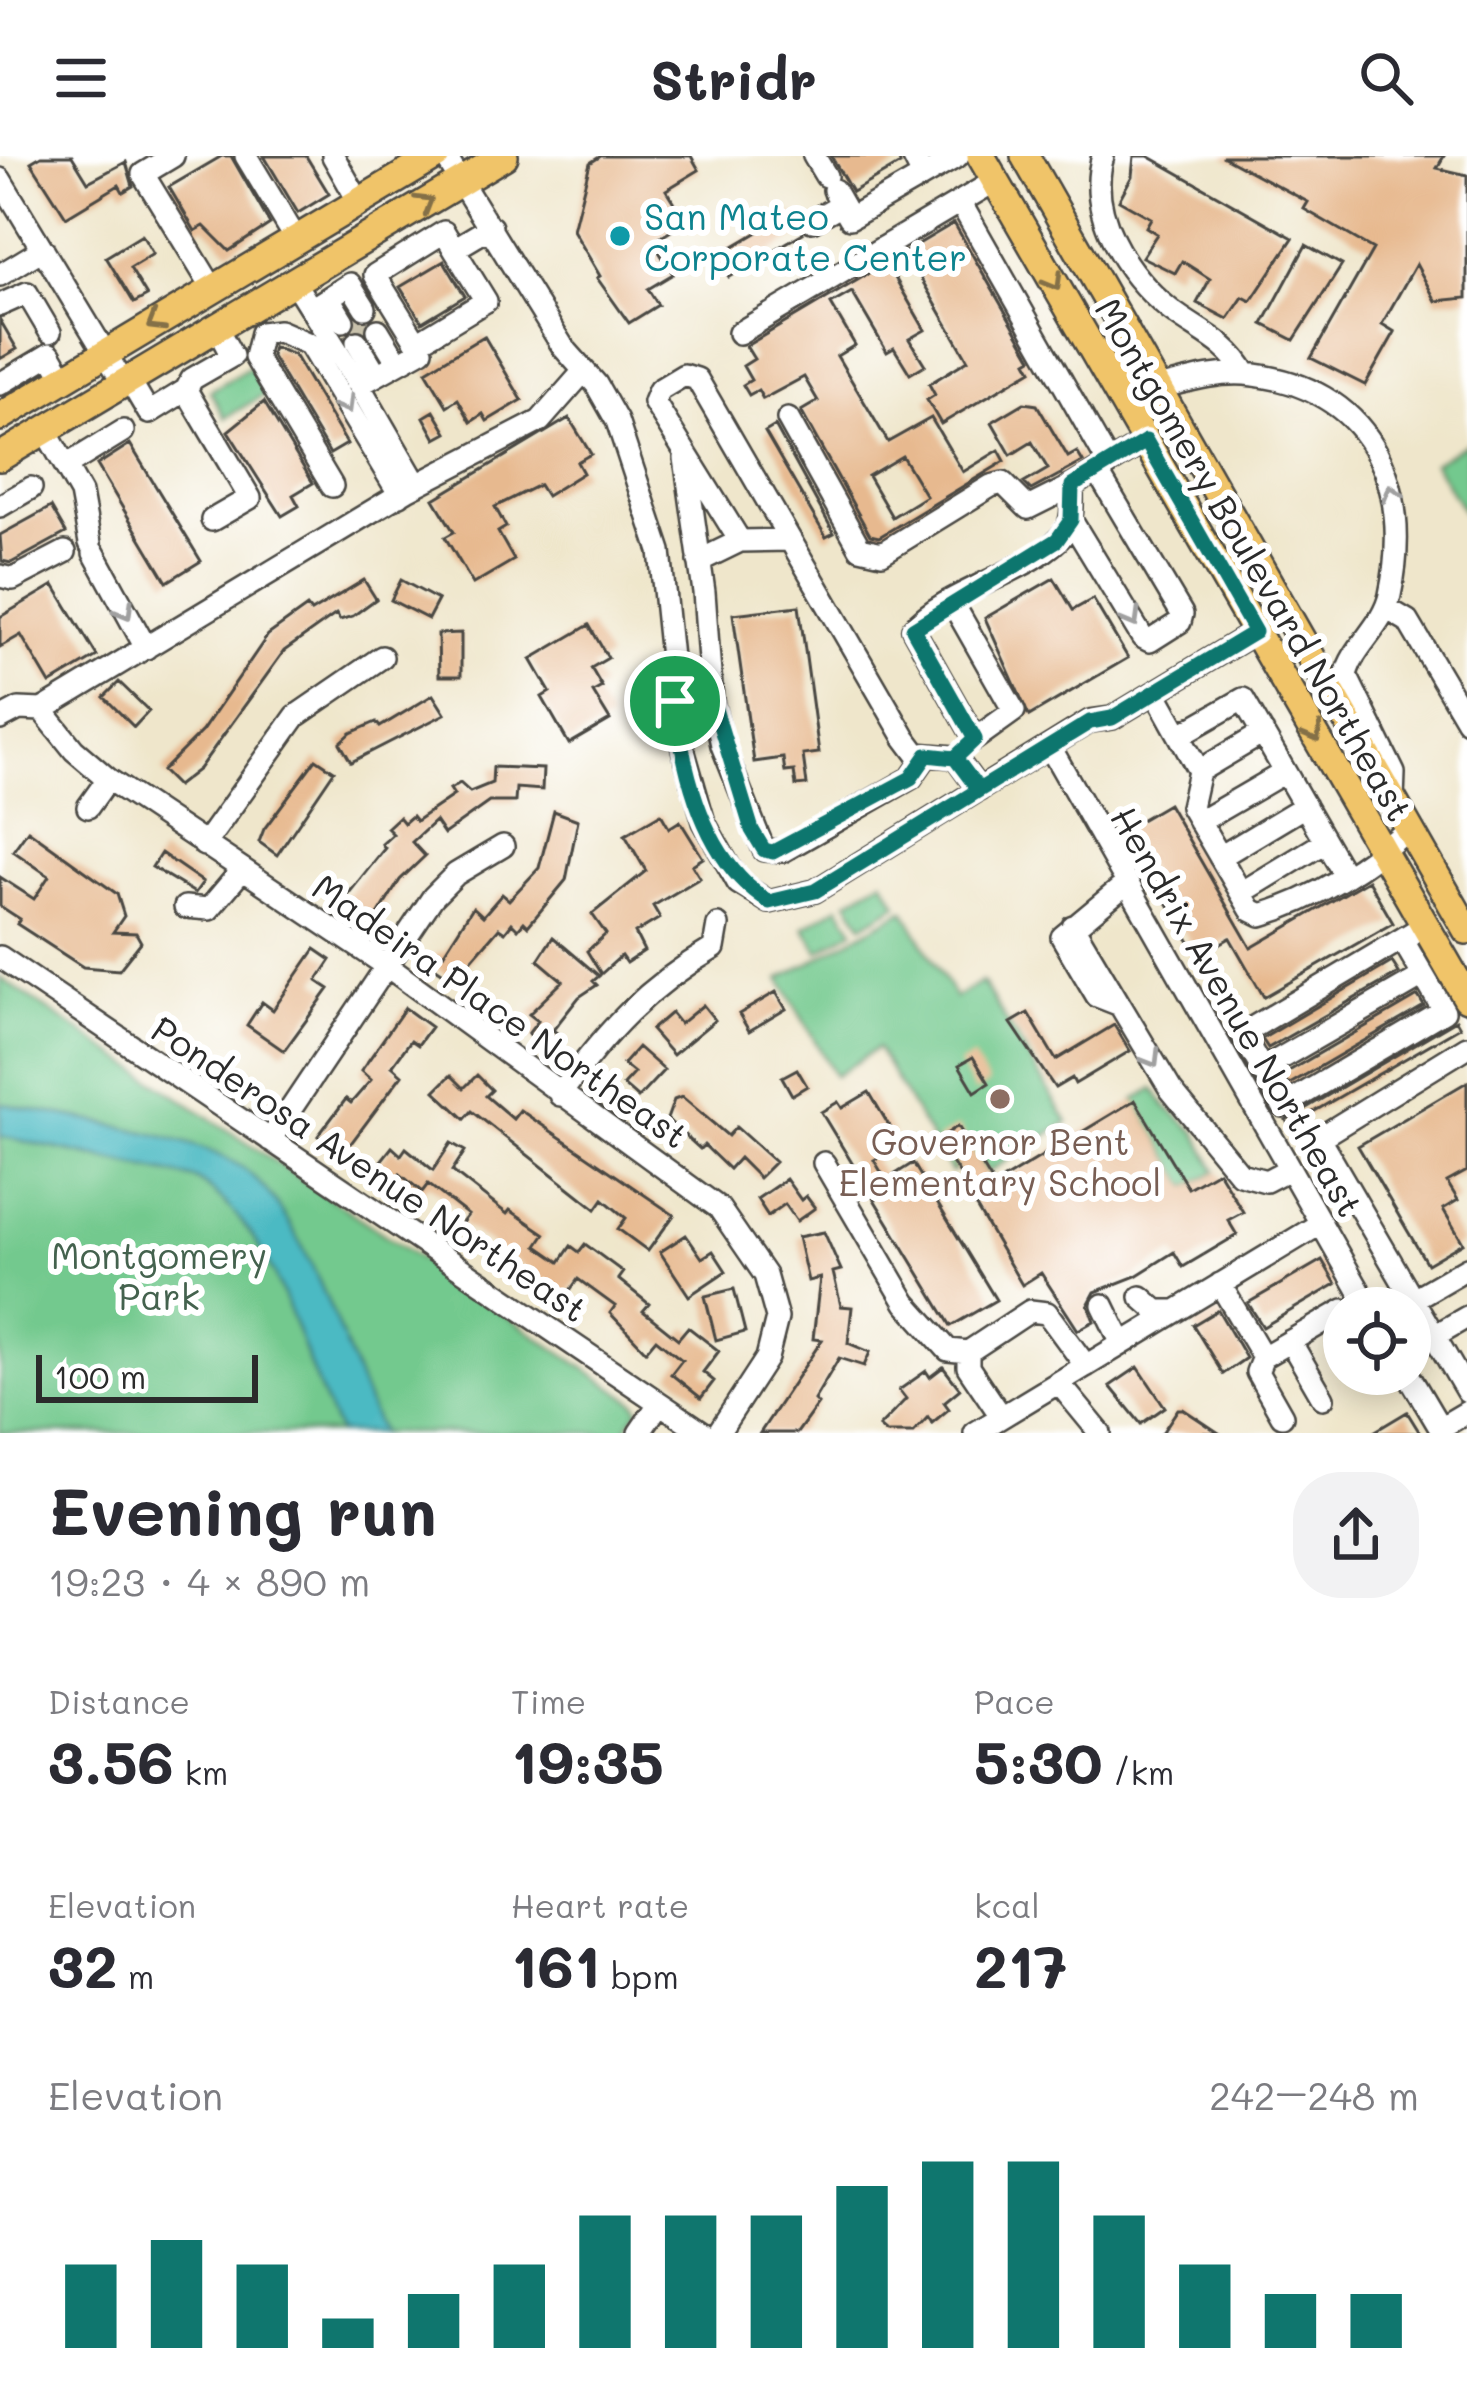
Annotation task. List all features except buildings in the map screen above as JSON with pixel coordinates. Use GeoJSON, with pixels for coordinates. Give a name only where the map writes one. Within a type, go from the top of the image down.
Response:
{"type":"FeatureCollection","features":[{"type":"Feature","properties":{"kind":"main road"},"geometry":{"type":"LineString","coordinates":[[5,398],[55,355],[106,352],[440,156]]}},
{"type":"Feature","properties":{"kind":"main road"},"geometry":{"type":"LineString","coordinates":[[0,457],[217,328],[260,330],[294,281],[369,237],[461,168],[504,156]]}},
{"type":"Feature","properties":{"kind":"main road"},"geometry":{"type":"LineString","coordinates":[[988,168],[1026,159]]}},
{"type":"Feature","properties":{"kind":"main road","name":"Montgomery Boulevard Northeast"},"geometry":{"type":"LineString","coordinates":[[1026,159],[1174,426],[1467,930]]}},
{"type":"Feature","properties":{"kind":"main road","name":"Montgomery Boulevard Northeast"},"geometry":{"type":"LineString","coordinates":[[988,168],[1383,853],[1413,932],[1467,998]]}},
{"type":"Feature","properties":{"kind":"main road"},"geometry":{"type":"LineString","coordinates":[[1146,441],[1174,426]]}},
{"type":"Feature","properties":{"kind":"street"},"geometry":{"type":"LineString","coordinates":[[172,156],[143,174],[213,289]]}},
{"type":"Feature","properties":{"kind":"street"},"geometry":{"type":"LineString","coordinates":[[246,156],[296,239]]}},
{"type":"Feature","properties":{"kind":"street"},"geometry":{"type":"LineString","coordinates":[[333,156],[359,202]]}},
{"type":"Feature","properties":{"kind":"street"},"geometry":{"type":"LineString","coordinates":[[440,156],[461,168],[563,347],[617,421],[660,551],[679,735],[704,822],[738,883],[769,902],[815,891],[1050,747],[1156,692],[1255,632]]}},
{"type":"Feature","properties":{"kind":"street"},"geometry":{"type":"LineString","coordinates":[[829,182],[850,218],[918,166],[958,156]]}},
{"type":"Feature","properties":{"kind":"street"},"geometry":{"type":"LineString","coordinates":[[1103,156],[1097,198],[1135,273],[1173,313],[1236,357],[1246,374]]}},
{"type":"Feature","properties":{"kind":"street"},"geometry":{"type":"LineString","coordinates":[[739,333],[960,202],[988,168]]}},
{"type":"Feature","properties":{"kind":"street"},"geometry":{"type":"LineString","coordinates":[[0,178],[106,352],[149,413],[232,356],[217,328]]}},
{"type":"Feature","properties":{"kind":"street"},"geometry":{"type":"LineString","coordinates":[[812,221],[829,182]]}},
{"type":"Feature","properties":{"kind":"street"},"geometry":{"type":"LineString","coordinates":[[960,202],[1182,614],[1180,622],[1150,641],[1142,637],[1071,520],[1072,486]]}},
{"type":"Feature","properties":{"kind":"street"},"geometry":{"type":"LineString","coordinates":[[454,249],[490,226]]}},
{"type":"Feature","properties":{"kind":"street"},"geometry":{"type":"LineString","coordinates":[[379,374],[422,350],[417,343],[375,275],[444,232],[486,301],[417,343]]}},
{"type":"Feature","properties":{"kind":"street"},"geometry":{"type":"LineString","coordinates":[[369,237],[388,267]]}},
{"type":"Feature","properties":{"kind":"street"},"geometry":{"type":"LineString","coordinates":[[0,275],[43,250]]}},
{"type":"Feature","properties":{"kind":"street"},"geometry":{"type":"LineString","coordinates":[[325,263],[331,296],[379,374]]}},
{"type":"Feature","properties":{"kind":"street"},"geometry":{"type":"LineString","coordinates":[[294,281],[331,296],[350,317],[331,296]]}},
{"type":"Feature","properties":{"kind":"street"},"geometry":{"type":"LineString","coordinates":[[0,304],[27,293],[55,355]]}},
{"type":"Feature","properties":{"kind":"street"},"geometry":{"type":"LineString","coordinates":[[55,355],[82,313]]}},
{"type":"Feature","properties":{"kind":"street"},"geometry":{"type":"LineString","coordinates":[[366,515],[335,491],[256,357],[260,330],[309,344],[409,490]]}},
{"type":"Feature","properties":{"kind":"street"},"geometry":{"type":"LineString","coordinates":[[1205,376],[1214,352],[1209,334]]}},
{"type":"Feature","properties":{"kind":"street"},"geometry":{"type":"LineString","coordinates":[[379,374],[364,338],[379,374],[409,490]]}},
{"type":"Feature","properties":{"kind":"street"},"geometry":{"type":"LineString","coordinates":[[176,353],[213,435],[250,498],[212,520]]}},
{"type":"Feature","properties":{"kind":"street"},"geometry":{"type":"LineString","coordinates":[[0,719],[19,710],[42,710],[409,490],[540,421],[584,371]]}},
{"type":"Feature","properties":{"kind":"street"},"geometry":{"type":"LineString","coordinates":[[1154,389],[1205,376],[1246,374],[1320,397],[1350,416],[1377,452],[1399,512],[1399,548],[1386,608],[1346,675],[1394,773],[1394,801]]}},
{"type":"Feature","properties":{"kind":"street"},"geometry":{"type":"LineString","coordinates":[[740,541],[654,402],[659,390],[684,375],[697,379],[905,738],[917,754],[955,758],[979,790]]}},
{"type":"Feature","properties":{"kind":"street"},"geometry":{"type":"LineString","coordinates":[[788,419],[860,548],[871,554],[882,553],[991,486],[1003,483],[1028,508],[1146,441]]}},
{"type":"Feature","properties":{"kind":"street"},"geometry":{"type":"LineString","coordinates":[[45,430],[81,493],[92,548],[146,648]]}},
{"type":"Feature","properties":{"kind":"street"},"geometry":{"type":"LineString","coordinates":[[66,466],[123,431]]}},
{"type":"Feature","properties":{"kind":"street"},"geometry":{"type":"LineString","coordinates":[[685,451],[711,696],[752,830],[764,850],[773,852],[911,778],[927,755]]}},
{"type":"Feature","properties":{"kind":"street"},"geometry":{"type":"LineString","coordinates":[[0,506],[31,488]]}},
{"type":"Feature","properties":{"kind":"street"},"geometry":{"type":"LineString","coordinates":[[975,739],[913,629],[1057,540],[1071,520]]}},
{"type":"Feature","properties":{"kind":"street"},"geometry":{"type":"LineString","coordinates":[[699,561],[740,541],[790,540]]}},
{"type":"Feature","properties":{"kind":"street"},"geometry":{"type":"LineString","coordinates":[[0,576],[13,579],[65,552]]}},
{"type":"Feature","properties":{"kind":"street"},"geometry":{"type":"LineString","coordinates":[[952,602],[1014,711],[955,758]]}},
{"type":"Feature","properties":{"kind":"street"},"geometry":{"type":"LineString","coordinates":[[1386,608],[1408,621],[1467,721]]}},
{"type":"Feature","properties":{"kind":"street"},"geometry":{"type":"LineString","coordinates":[[204,845],[296,716],[382,657]]}},
{"type":"Feature","properties":{"kind":"street"},"geometry":{"type":"LineString","coordinates":[[1156,692],[1198,771],[1191,807],[1251,910],[1261,915],[1344,874],[1383,853],[1409,828]]}},
{"type":"Feature","properties":{"kind":"street"},"geometry":{"type":"LineString","coordinates":[[675,701],[711,696]]}},
{"type":"Feature","properties":{"kind":"street"},"geometry":{"type":"LineString","coordinates":[[1180,735],[1243,699],[1344,874]]}},
{"type":"Feature","properties":{"kind":"street","name":"Madeira Place Northeast"},"geometry":{"type":"LineString","coordinates":[[42,710],[74,750],[108,779],[387,966],[704,1193],[735,1227],[765,1275],[778,1318],[774,1342],[718,1433]]}},
{"type":"Feature","properties":{"kind":"street"},"geometry":{"type":"LineString","coordinates":[[1198,771],[1263,733]]}},
{"type":"Feature","properties":{"kind":"street","name":"Hendrix Avenue Northeast"},"geometry":{"type":"LineString","coordinates":[[1050,747],[1320,1224],[1348,1287]]}},
{"type":"Feature","properties":{"kind":"street"},"geometry":{"type":"LineString","coordinates":[[1199,822],[1285,772]]}},
{"type":"Feature","properties":{"kind":"street"},"geometry":{"type":"LineString","coordinates":[[88,806],[108,779]]}},
{"type":"Feature","properties":{"kind":"street"},"geometry":{"type":"LineString","coordinates":[[1220,857],[1305,806]]}},
{"type":"Feature","properties":{"kind":"street"},"geometry":{"type":"LineString","coordinates":[[1241,892],[1325,842]]}},
{"type":"Feature","properties":{"kind":"street"},"geometry":{"type":"LineString","coordinates":[[270,1140],[433,897],[456,874],[503,846]]}},
{"type":"Feature","properties":{"kind":"street"},"geometry":{"type":"LineString","coordinates":[[185,907],[208,909],[242,870]]}},
{"type":"Feature","properties":{"kind":"street"},"geometry":{"type":"LineString","coordinates":[[1127,883],[1061,937],[1097,997],[1120,1005],[1171,1090],[1240,1174],[1266,1181],[1289,1169]]}},
{"type":"Feature","properties":{"kind":"street"},"geometry":{"type":"LineString","coordinates":[[560,1094],[601,1036],[640,997],[714,948],[718,925]]}},
{"type":"Feature","properties":{"kind":"street"},"geometry":{"type":"LineString","coordinates":[[1413,932],[1423,976],[1444,1011],[1283,1106],[1242,1034],[1413,932]]}},
{"type":"Feature","properties":{"kind":"street","name":"Ponderosa Avenue Northeast"},"geometry":{"type":"LineString","coordinates":[[0,957],[704,1433]]}},
{"type":"Feature","properties":{"kind":"street"},"geometry":{"type":"LineString","coordinates":[[1262,1069],[1423,976]]}},
{"type":"Feature","properties":{"kind":"street"},"geometry":{"type":"LineString","coordinates":[[1396,1287],[1319,1138],[1467,1047]]}},
{"type":"Feature","properties":{"kind":"street"},"geometry":{"type":"LineString","coordinates":[[824,1163],[906,1303],[948,1350],[968,1352],[1030,1311],[1047,1313],[1085,1366]]}},
{"type":"Feature","properties":{"kind":"street"},"geometry":{"type":"LineString","coordinates":[[975,1433],[1320,1224]]}},
{"type":"Feature","properties":{"kind":"street"},"geometry":{"type":"LineString","coordinates":[[1431,1289],[1467,1268]]}},
{"type":"Feature","properties":{"kind":"street"},"geometry":{"type":"LineString","coordinates":[[1220,1284],[1263,1357]]}},
{"type":"Feature","properties":{"kind":"street"},"geometry":{"type":"LineString","coordinates":[[1141,1297],[1157,1310],[1176,1311]]}},
{"type":"Feature","properties":{"kind":"street"},"geometry":{"type":"LineString","coordinates":[[1103,1305],[1121,1344]]}},
{"type":"Feature","properties":{"kind":"street"},"geometry":{"type":"LineString","coordinates":[[1434,1336],[1467,1317]]}},
{"type":"Feature","properties":{"kind":"street"},"geometry":{"type":"LineString","coordinates":[[1282,1415],[1257,1372],[1263,1357],[1323,1324]]}},
{"type":"Feature","properties":{"kind":"street"},"geometry":{"type":"LineString","coordinates":[[1431,1333],[1467,1392]]}},
{"type":"Feature","properties":{"kind":"street"},"geometry":{"type":"LineString","coordinates":[[1290,1341],[1323,1398]]}},
{"type":"Feature","properties":{"kind":"street"},"geometry":{"type":"LineString","coordinates":[[968,1352],[968,1367],[1001,1416]]}},
{"type":"Feature","properties":{"kind":"street"},"geometry":{"type":"LineString","coordinates":[[1058,1382],[1100,1433]]}},
{"type":"Feature","properties":{"kind":"street"},"geometry":{"type":"LineString","coordinates":[[1420,1395],[1441,1431],[1467,1412]]}},
{"type":"Feature","properties":{"kind":"street"},"geometry":{"type":"LineString","coordinates":[[639,1433],[659,1404]]}},
{"type":"Feature","properties":{"kind":"green space"},"geometry":{"type":"Polygon","coordinates":[[[252,366],[267,393],[225,418],[210,391],[252,366]]]}},
{"type":"Feature","properties":{"kind":"green space"},"geometry":{"type":"Polygon","coordinates":[[[1467,443],[1467,518],[1434,463],[1467,443]]]}},
{"type":"Feature","properties":{"kind":"green space"},"geometry":{"type":"Polygon","coordinates":[[[883,880],[898,904],[863,925],[848,901],[883,880]]]}},
{"type":"Feature","properties":{"kind":"green space"},"geometry":{"type":"Polygon","coordinates":[[[839,906],[854,930],[819,951],[804,927],[839,906]]]}},
{"type":"Feature","properties":{"kind":"green space"},"geometry":{"type":"Polygon","coordinates":[[[904,910],[955,998],[982,982],[1068,1122],[987,1173],[977,1157],[951,1172],[877,1048],[835,1076],[780,979],[904,910]]]}},
{"type":"Feature","properties":{"kind":"green space","name":"Montgomery Park"},"geometry":{"type":"Polygon","coordinates":[[[0,978],[635,1402],[639,1409],[623,1433],[0,1433],[0,978]]]}},
{"type":"Feature","properties":{"kind":"green space"},"geometry":{"type":"Polygon","coordinates":[[[1154,1088],[1165,1106],[1196,1132],[1216,1171],[1188,1187],[1135,1100],[1154,1088]]]}},
{"type":"Feature","properties":{"kind":"water"},"geometry":{"type":"Polygon","coordinates":[[[0,1103],[182,1142],[233,1162],[258,1182],[301,1245],[381,1433],[339,1433],[267,1261],[225,1202],[196,1179],[0,1136],[0,1103]]]}},
{"type":"Feature","properties":{"kind":"tunnel"},"geometry":{"type":"LineString","coordinates":[[357,313],[371,334]]}},
{"type":"Feature","properties":{"kind":"place","name":"San Mateo Corporate Center"},"geometry":{"type":"Point","coordinates":[620,236]}},
{"type":"Feature","properties":{"kind":"place","name":"Governor Bent Elementary School"},"geometry":{"type":"Point","coordinates":[1000,1099]}},
{"type":"Feature","properties":{"kind":"route"},"geometry":{"type":"LineString","coordinates":[[675,701],[679,735],[704,822],[738,883],[769,902],[815,891],[979,790],[964,771],[955,758],[975,739],[913,629],[1057,540],[1071,520],[1072,486],[1146,441],[1255,632],[1112,718],[1090,722],[979,790],[955,758],[927,755],[911,778],[773,852],[764,850],[752,830],[722,745],[711,696],[675,701]]}}]}
